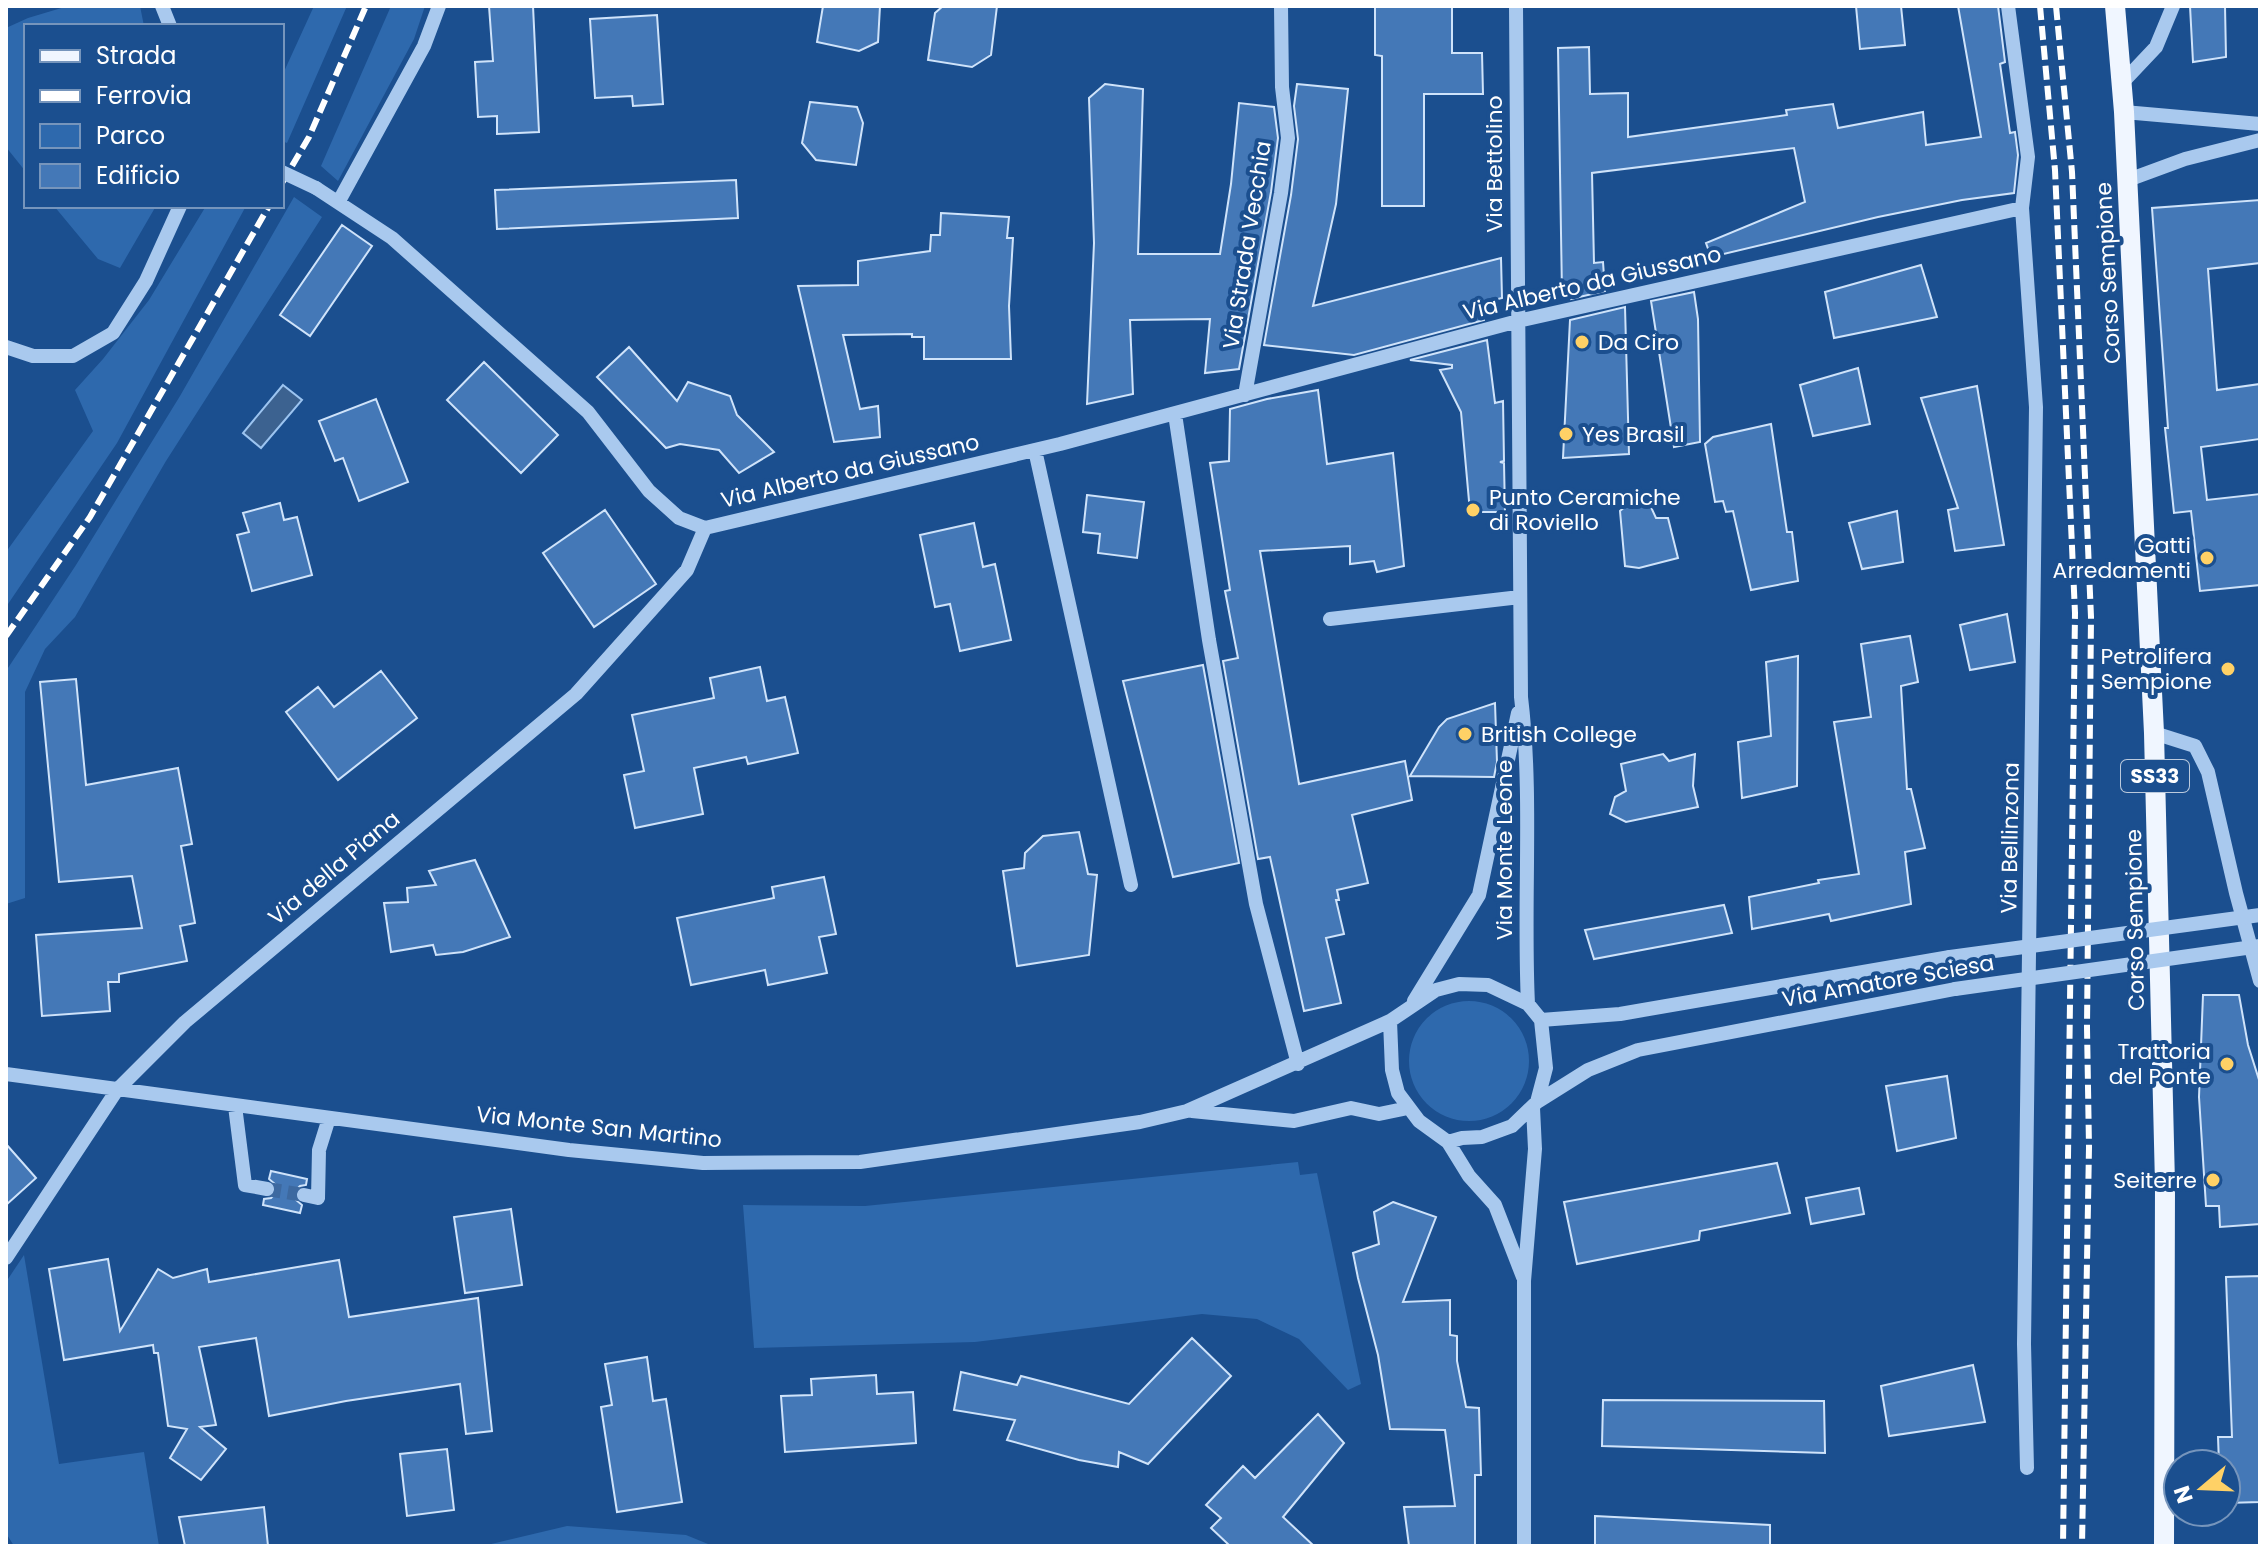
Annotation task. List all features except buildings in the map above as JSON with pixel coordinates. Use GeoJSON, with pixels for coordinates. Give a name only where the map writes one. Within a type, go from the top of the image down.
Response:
{"type":"FeatureCollection","features":[{"type":"Feature","properties":{"kind":"main road","name":"Corso Sempione"},"geometry":{"type":"LineString","coordinates":[[2115,6],[2128,180],[2154,733],[2165,1184],[2164,1546]]}},
{"type":"Feature","properties":{"kind":"street"},"geometry":{"type":"LineString","coordinates":[[339,201],[424,46],[439,6]]}},
{"type":"Feature","properties":{"kind":"street","name":"Via Strada Vecchia"},"geometry":{"type":"LineString","coordinates":[[1245,395],[1288,138],[1282,87],[1281,6]]}},
{"type":"Feature","properties":{"kind":"street","name":"Via Bettolino"},"geometry":{"type":"LineString","coordinates":[[1516,6],[1518,321]]}},
{"type":"Feature","properties":{"kind":"street","name":"Via Bellinzona"},"geometry":{"type":"LineString","coordinates":[[2008,6],[2028,157],[2022,208],[2036,407],[2024,1344],[2027,1468]]}},
{"type":"Feature","properties":{"kind":"street"},"geometry":{"type":"LineString","coordinates":[[2122,83],[2156,47],[2173,6]]}},
{"type":"Feature","properties":{"kind":"street"},"geometry":{"type":"LineString","coordinates":[[2124,112],[2260,124]]}},
{"type":"Feature","properties":{"kind":"street"},"geometry":{"type":"LineString","coordinates":[[2128,180],[2185,159],[2260,140]]}},
{"type":"Feature","properties":{"kind":"street","name":"Via Alberto da Giussano"},"geometry":{"type":"LineString","coordinates":[[284,173],[339,201],[392,238],[588,412],[649,491],[679,518],[705,528],[1035,450],[1518,321],[2022,208]]}},
{"type":"Feature","properties":{"kind":"street"},"geometry":{"type":"LineString","coordinates":[[6,347],[33,356],[73,356],[113,333],[146,281],[179,208]]}},
{"type":"Feature","properties":{"kind":"street","name":"Via Monte Leone"},"geometry":{"type":"LineString","coordinates":[[1518,321],[1521,697],[1526,741],[1525,931],[1528,1004]]}},
{"type":"Feature","properties":{"kind":"street"},"geometry":{"type":"LineString","coordinates":[[1175,414],[1209,640],[1256,904],[1298,1064]]}},
{"type":"Feature","properties":{"kind":"street"},"geometry":{"type":"LineString","coordinates":[[1035,450],[1131,885]]}},
{"type":"Feature","properties":{"kind":"street","name":"Via della Piana"},"geometry":{"type":"LineString","coordinates":[[6,1258],[117,1090],[185,1022],[576,694],[687,570],[705,528]]}},
{"type":"Feature","properties":{"kind":"street"},"geometry":{"type":"LineString","coordinates":[[1330,619],[1520,597]]}},
{"type":"Feature","properties":{"kind":"street","name":"Via Monte Leone"},"geometry":{"type":"LineString","coordinates":[[1411,1005],[1479,895],[1521,697]]}},
{"type":"Feature","properties":{"kind":"street"},"geometry":{"type":"LineString","coordinates":[[2154,733],[2195,746],[2208,772],[2260,981]]}},
{"type":"Feature","properties":{"kind":"street","name":"Via Amatore Sciesa"},"geometry":{"type":"LineString","coordinates":[[1541,1020],[1620,1014],[1950,957],[2260,915]]}},
{"type":"Feature","properties":{"kind":"street","name":"Via Amatore Sciesa"},"geometry":{"type":"LineString","coordinates":[[1535,1105],[1588,1070],[1638,1050],[1955,989],[2260,946]]}},
{"type":"Feature","properties":{"kind":"street"},"geometry":{"type":"LineString","coordinates":[[1524,1281],[1495,1205],[1469,1176],[1448,1142],[1419,1121],[1408,1108],[1398,1093],[1392,1070],[1390,1021],[1436,990],[1459,984],[1488,985],[1528,1004],[1541,1020],[1546,1068],[1535,1105],[1535,1149],[1524,1281],[1524,1546]]}},
{"type":"Feature","properties":{"kind":"street","name":"Via Monte San Martino"},"geometry":{"type":"LineString","coordinates":[[6,1074],[569,1150],[703,1163],[844,1162],[1062,1134],[1187,1111],[1390,1021]]}},
{"type":"Feature","properties":{"kind":"street"},"geometry":{"type":"LineString","coordinates":[[1448,1142],[1498,1133],[1512,1126],[1535,1105]]}},
{"type":"Feature","properties":{"kind":"street"},"geometry":{"type":"LineString","coordinates":[[235,1106],[245,1185],[267,1189]]}},
{"type":"Feature","properties":{"kind":"street","name":"Via Monte San Martino"},"geometry":{"type":"LineString","coordinates":[[1187,1111],[1294,1121],[1351,1108],[1379,1114],[1408,1108]]}},
{"type":"Feature","properties":{"kind":"street"},"geometry":{"type":"LineString","coordinates":[[304,1195],[318,1198],[319,1150],[329,1118]]}},
{"type":"Feature","properties":{"kind":"green space"},"geometry":{"type":"Polygon","coordinates":[[[68,6],[140,6],[144,24],[24,24],[24,170],[6,147],[6,28],[68,6]]]}},
{"type":"Feature","properties":{"kind":"green space"},"geometry":{"type":"Polygon","coordinates":[[[314,6],[347,6],[287,143],[284,142],[284,72],[314,6]]]}},
{"type":"Feature","properties":{"kind":"green space"},"geometry":{"type":"Polygon","coordinates":[[[391,6],[425,6],[414,39],[338,181],[321,166],[391,6]]]}},
{"type":"Feature","properties":{"kind":"green space"},"geometry":{"type":"Polygon","coordinates":[[[294,197],[322,217],[166,461],[75,617],[45,649],[25,692],[25,898],[6,904],[6,671],[76,565],[180,396],[294,197]]]}},
{"type":"Feature","properties":{"kind":"green space"},"geometry":{"type":"Polygon","coordinates":[[[56,208],[155,208],[120,268],[98,259],[56,208]]]}},
{"type":"Feature","properties":{"kind":"green space"},"geometry":{"type":"Polygon","coordinates":[[[205,208],[245,208],[117,443],[6,607],[6,552],[93,431],[75,390],[149,300],[205,208]]]}},
{"type":"Feature","properties":{"kind":"green space"},"geometry":{"type":"Polygon","coordinates":[[[1469,1001],[1492,1006],[1511,1019],[1524,1038],[1529,1061],[1524,1084],[1511,1103],[1492,1116],[1469,1121],[1446,1116],[1427,1103],[1414,1084],[1409,1061],[1414,1038],[1427,1019],[1446,1006],[1469,1001]]]}},
{"type":"Feature","properties":{"kind":"green space"},"geometry":{"type":"Polygon","coordinates":[[[1298,1162],[1300,1175],[1317,1173],[1361,1384],[1348,1390],[1299,1339],[1257,1319],[1202,1314],[975,1342],[754,1348],[743,1205],[865,1206],[1298,1162]]]}},
{"type":"Feature","properties":{"kind":"green space"},"geometry":{"type":"Polygon","coordinates":[[[24,1255],[59,1464],[144,1452],[159,1546],[14,1546],[6,1533],[6,1282],[24,1255]]]}},
{"type":"Feature","properties":{"kind":"green space"},"geometry":{"type":"Polygon","coordinates":[[[567,1526],[686,1535],[713,1546],[483,1546],[567,1526]]]}},
{"type":"Feature","properties":{"kind":"shaded area"},"geometry":{"type":"Polygon","coordinates":[[[283,385],[302,400],[261,448],[243,433],[283,385]]]}},
{"type":"Feature","properties":{"kind":"tunnel"},"geometry":{"type":"LineString","coordinates":[[267,1189],[304,1195]]}},
{"type":"Feature","properties":{"kind":"railway"},"geometry":{"type":"LineString","coordinates":[[284,180],[309,137],[366,6]]}},
{"type":"Feature","properties":{"kind":"railway"},"geometry":{"type":"LineString","coordinates":[[2040,6],[2055,170],[2075,613],[2063,1546]]}},
{"type":"Feature","properties":{"kind":"railway"},"geometry":{"type":"LineString","coordinates":[[2056,6],[2072,172],[2091,617],[2087,1027],[2089,1147],[2082,1546]]}},
{"type":"Feature","properties":{"kind":"railway"},"geometry":{"type":"LineString","coordinates":[[6,636],[90,517],[268,208]]}},
{"type":"Feature","properties":{"kind":"place","name":"Da Ciro"},"geometry":{"type":"Point","coordinates":[1582,342]}},
{"type":"Feature","properties":{"kind":"place","name":"Yes Brasil"},"geometry":{"type":"Point","coordinates":[1566,434]}},
{"type":"Feature","properties":{"kind":"place","name":"Punto Ceramiche di Roviello"},"geometry":{"type":"Point","coordinates":[1473,510]}},
{"type":"Feature","properties":{"kind":"place","name":"Gatti Arredamenti"},"geometry":{"type":"Point","coordinates":[2207,558]}},
{"type":"Feature","properties":{"kind":"place","name":"Petrolifera Sempione"},"geometry":{"type":"Point","coordinates":[2228,669]}},
{"type":"Feature","properties":{"kind":"place","name":"British College"},"geometry":{"type":"Point","coordinates":[1465,734]}},
{"type":"Feature","properties":{"kind":"place","name":"Trattoria del Ponte"},"geometry":{"type":"Point","coordinates":[2227,1064]}},
{"type":"Feature","properties":{"kind":"place","name":"Seiterre"},"geometry":{"type":"Point","coordinates":[2213,1180]}}]}
